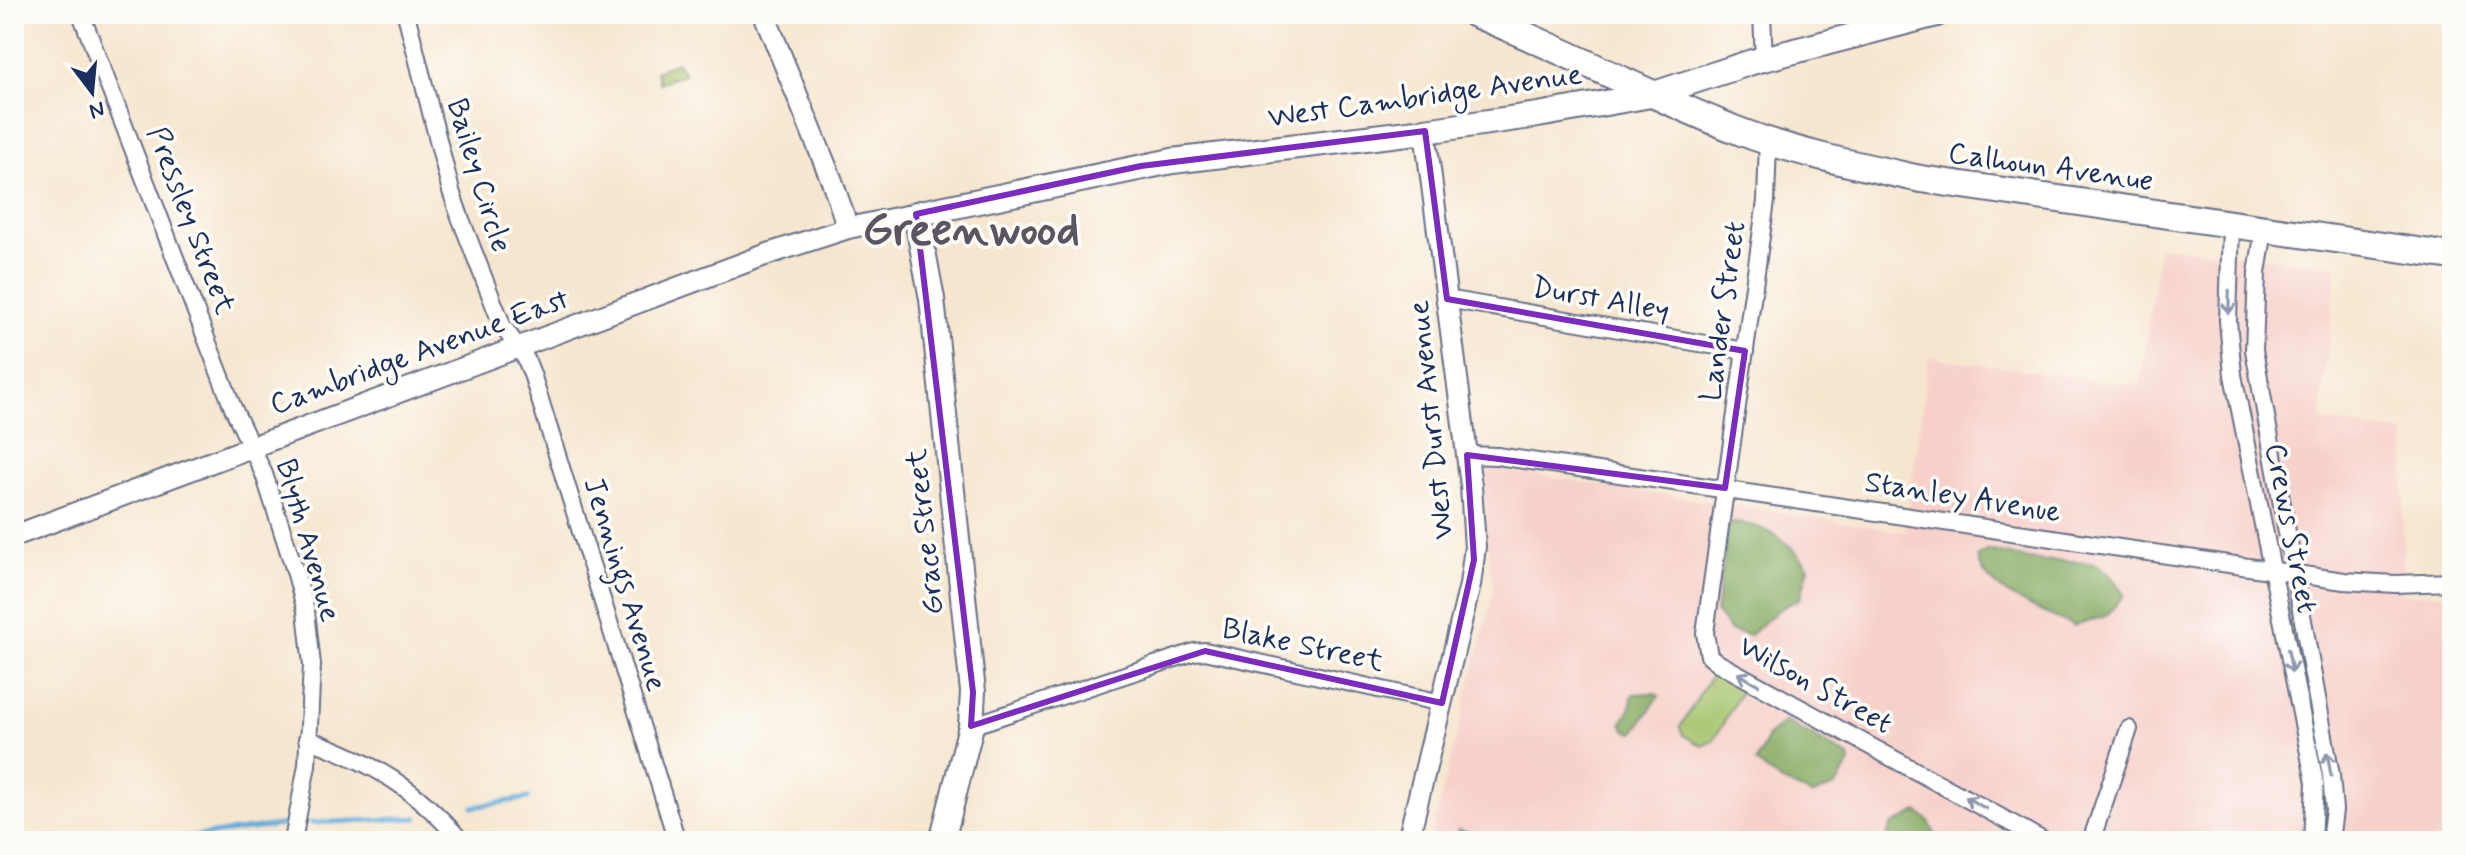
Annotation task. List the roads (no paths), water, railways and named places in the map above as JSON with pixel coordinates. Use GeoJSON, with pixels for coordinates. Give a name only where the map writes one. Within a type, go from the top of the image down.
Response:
{"type":"FeatureCollection","features":[{"type":"Feature","properties":{"kind":"main road","name":"Calhoun Avenue"},"geometry":{"type":"LineString","coordinates":[[1475,14],[1543,41],[1651,95],[1768,141],[1839,162],[1921,179],[2452,256]]}},
{"type":"Feature","properties":{"kind":"main road","name":"West Cambridge Avenue"},"geometry":{"type":"LineString","coordinates":[[916,214],[1157,163],[1425,131],[1651,95],[1764,60],[1937,14]]}},
{"type":"Feature","properties":{"kind":"main road","name":"Grace Street"},"geometry":{"type":"LineString","coordinates":[[916,214],[932,299],[973,692],[971,726],[942,841]]}},
{"type":"Feature","properties":{"kind":"street","name":"Pressley Street"},"geometry":{"type":"LineString","coordinates":[[81,14],[233,408],[251,446]]}},
{"type":"Feature","properties":{"kind":"street","name":"Bailey Circle"},"geometry":{"type":"LineString","coordinates":[[406,14],[451,191],[502,325],[517,347]]}},
{"type":"Feature","properties":{"kind":"street"},"geometry":{"type":"LineString","coordinates":[[764,14],[848,228]]}},
{"type":"Feature","properties":{"kind":"street"},"geometry":{"type":"LineString","coordinates":[[1762,14],[1764,60]]}},
{"type":"Feature","properties":{"kind":"street","name":"West Durst Avenue"},"geometry":{"type":"LineString","coordinates":[[1408,841],[1474,560],[1467,455],[1425,131]]}},
{"type":"Feature","properties":{"kind":"street","name":"Lander Street"},"geometry":{"type":"LineString","coordinates":[[1725,488],[1766,201],[1768,141]]}},
{"type":"Feature","properties":{"kind":"street","name":"Cambridge Avenue East"},"geometry":{"type":"LineString","coordinates":[[14,536],[765,255],[848,228],[916,214]]}},
{"type":"Feature","properties":{"kind":"street","name":"Crews Street"},"geometry":{"type":"LineString","coordinates":[[2231,224],[2228,321],[2233,375],[2315,783],[2312,841]]}},
{"type":"Feature","properties":{"kind":"street","name":"Crews Street"},"geometry":{"type":"LineString","coordinates":[[2264,230],[2257,273],[2254,350],[2263,414],[2296,574],[2331,775],[2334,810],[2330,841]]}},
{"type":"Feature","properties":{"kind":"street","name":"Durst Alley"},"geometry":{"type":"LineString","coordinates":[[1447,299],[1745,351]]}},
{"type":"Feature","properties":{"kind":"street","name":"Jennings Avenue"},"geometry":{"type":"LineString","coordinates":[[517,347],[532,374],[677,841]]}},
{"type":"Feature","properties":{"kind":"street","name":"Blyth Avenue"},"geometry":{"type":"LineString","coordinates":[[251,446],[269,488],[306,611],[312,665],[304,791],[293,841]]}},
{"type":"Feature","properties":{"kind":"street","name":"Stanley Avenue"},"geometry":{"type":"LineString","coordinates":[[1467,455],[1497,456],[1725,488],[2296,574],[2395,584],[2452,582]]}},
{"type":"Feature","properties":{"kind":"street","name":"Wilson Street"},"geometry":{"type":"LineString","coordinates":[[1725,488],[1705,633],[1709,656],[2044,841]]}},
{"type":"Feature","properties":{"kind":"street","name":"Blake Street"},"geometry":{"type":"LineString","coordinates":[[971,726],[1205,651],[1442,703]]}},
{"type":"Feature","properties":{"kind":"street"},"geometry":{"type":"LineString","coordinates":[[2091,841],[2129,729]]}},
{"type":"Feature","properties":{"kind":"street"},"geometry":{"type":"LineString","coordinates":[[307,739],[348,754],[396,780],[423,801],[461,841]]}},
{"type":"Feature","properties":{"kind":"waterway"},"geometry":{"type":"LineString","coordinates":[[473,807],[528,798]]}},
{"type":"Feature","properties":{"kind":"waterway"},"geometry":{"type":"LineString","coordinates":[[311,823],[417,818]]}},
{"type":"Feature","properties":{"kind":"waterway"},"geometry":{"type":"LineString","coordinates":[[158,841],[290,824]]}},
{"type":"Feature","properties":{"kind":"district","name":"Greenwood"},"geometry":{"type":"Point","coordinates":[971,228]}}]}
